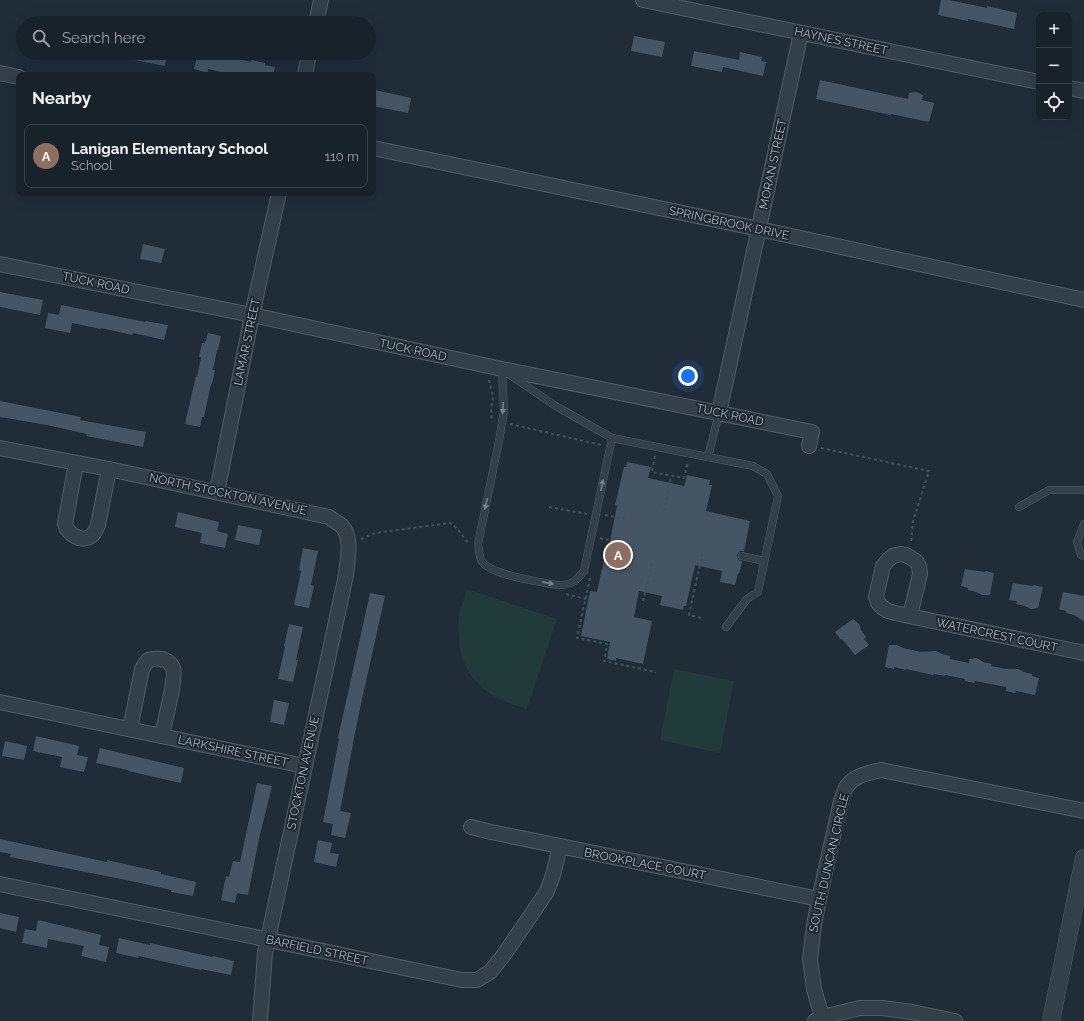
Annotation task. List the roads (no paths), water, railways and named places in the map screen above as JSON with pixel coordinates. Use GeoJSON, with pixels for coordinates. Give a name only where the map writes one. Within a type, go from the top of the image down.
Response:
{"type":"FeatureCollection","features":[{"type":"Feature","properties":{"kind":"street"},"geometry":{"type":"LineString","coordinates":[[318,16],[321,0]]}},
{"type":"Feature","properties":{"kind":"street","name":"HAYNES STREET"},"geometry":{"type":"LineString","coordinates":[[643,0],[1036,81]]}},
{"type":"Feature","properties":{"kind":"street","name":"MORAN STREET"},"geometry":{"type":"LineString","coordinates":[[719,413],[801,33]]}},
{"type":"Feature","properties":{"kind":"street"},"geometry":{"type":"LineString","coordinates":[[306,72],[308,60]]}},
{"type":"Feature","properties":{"kind":"street"},"geometry":{"type":"LineString","coordinates":[[0,73],[16,76]]}},
{"type":"Feature","properties":{"kind":"street"},"geometry":{"type":"LineString","coordinates":[[1072,89],[1084,91]]}},
{"type":"Feature","properties":{"kind":"street","name":"SPRINGBROOK DRIVE"},"geometry":{"type":"LineString","coordinates":[[376,149],[759,229],[1084,300]]}},
{"type":"Feature","properties":{"kind":"street","name":"LAMAR STREET"},"geometry":{"type":"LineString","coordinates":[[217,492],[252,315],[278,196]]}},
{"type":"Feature","properties":{"kind":"street","name":"TUCK ROAD"},"geometry":{"type":"LineString","coordinates":[[0,264],[812,432],[809,446]]}},
{"type":"Feature","properties":{"kind":"street","name":"NORTH STOCKTON AVENUE"},"geometry":{"type":"LineString","coordinates":[[0,448],[109,469],[329,517],[343,528]]}},
{"type":"Feature","properties":{"kind":"street"},"geometry":{"type":"LineString","coordinates":[[76,463],[64,524],[70,534],[78,538],[91,536],[96,531],[109,469]]}},
{"type":"Feature","properties":{"kind":"street","name":"STOCKTON AVENUE"},"geometry":{"type":"LineString","coordinates":[[260,1021],[264,965],[268,940],[346,575],[349,543],[347,534],[343,528]]}},
{"type":"Feature","properties":{"kind":"street","name":"WATERCREST COURT"},"geometry":{"type":"LineString","coordinates":[[910,616],[920,574],[919,566],[916,560],[900,554],[893,556],[883,566],[876,596],[878,603],[888,611],[910,616],[1084,653]]}},
{"type":"Feature","properties":{"kind":"street","name":"LARKSHIRE STREET"},"geometry":{"type":"LineString","coordinates":[[130,729],[142,669],[148,660],[159,658],[168,661],[173,668],[174,678],[162,736]]}},
{"type":"Feature","properties":{"kind":"street","name":"LARKSHIRE STREET"},"geometry":{"type":"LineString","coordinates":[[0,702],[304,766]]}},
{"type":"Feature","properties":{"kind":"street","name":"SOUTH DUNCAN CIRCLE"},"geometry":{"type":"LineString","coordinates":[[818,1019],[810,959],[814,925],[841,801],[846,787],[855,778],[880,770],[1084,811]]}},
{"type":"Feature","properties":{"kind":"street","name":"BROOKPLACE COURT"},"geometry":{"type":"LineString","coordinates":[[472,827],[819,899]]}},
{"type":"Feature","properties":{"kind":"street","name":"BARFIELD STREET"},"geometry":{"type":"LineString","coordinates":[[0,884],[462,980],[477,980],[490,972],[503,956],[546,893],[556,866],[559,846]]}},
{"type":"Feature","properties":{"kind":"street"},"geometry":{"type":"LineString","coordinates":[[1051,1021],[1084,858]]}},
{"type":"Feature","properties":{"kind":"street"},"geometry":{"type":"LineString","coordinates":[[818,1019],[860,1008],[882,1008],[912,1012],[955,1021]]}},
{"type":"Feature","properties":{"kind":"lane"},"geometry":{"type":"LineString","coordinates":[[502,369],[504,411],[478,544],[481,560],[490,569],[500,573],[557,585],[566,585],[575,582],[584,571],[612,438]]}},
{"type":"Feature","properties":{"kind":"lane"},"geometry":{"type":"LineString","coordinates":[[502,369],[554,404],[612,438],[753,466],[767,474],[778,496],[758,592],[747,600],[726,627]]}},
{"type":"Feature","properties":{"kind":"lane"},"geometry":{"type":"LineString","coordinates":[[708,457],[719,413]]}},
{"type":"Feature","properties":{"kind":"lane"},"geometry":{"type":"LineString","coordinates":[[1018,507],[1049,490],[1084,490]]}},
{"type":"Feature","properties":{"kind":"lane"},"geometry":{"type":"LineString","coordinates":[[1084,524],[1077,542],[1081,555],[1084,556]]}},
{"type":"Feature","properties":{"kind":"lane"},"geometry":{"type":"LineString","coordinates":[[742,556],[764,560]]}},
{"type":"Feature","properties":{"kind":"place","name":"Lanigan Elementary School"},"geometry":{"type":"Point","coordinates":[618,555]}}]}
